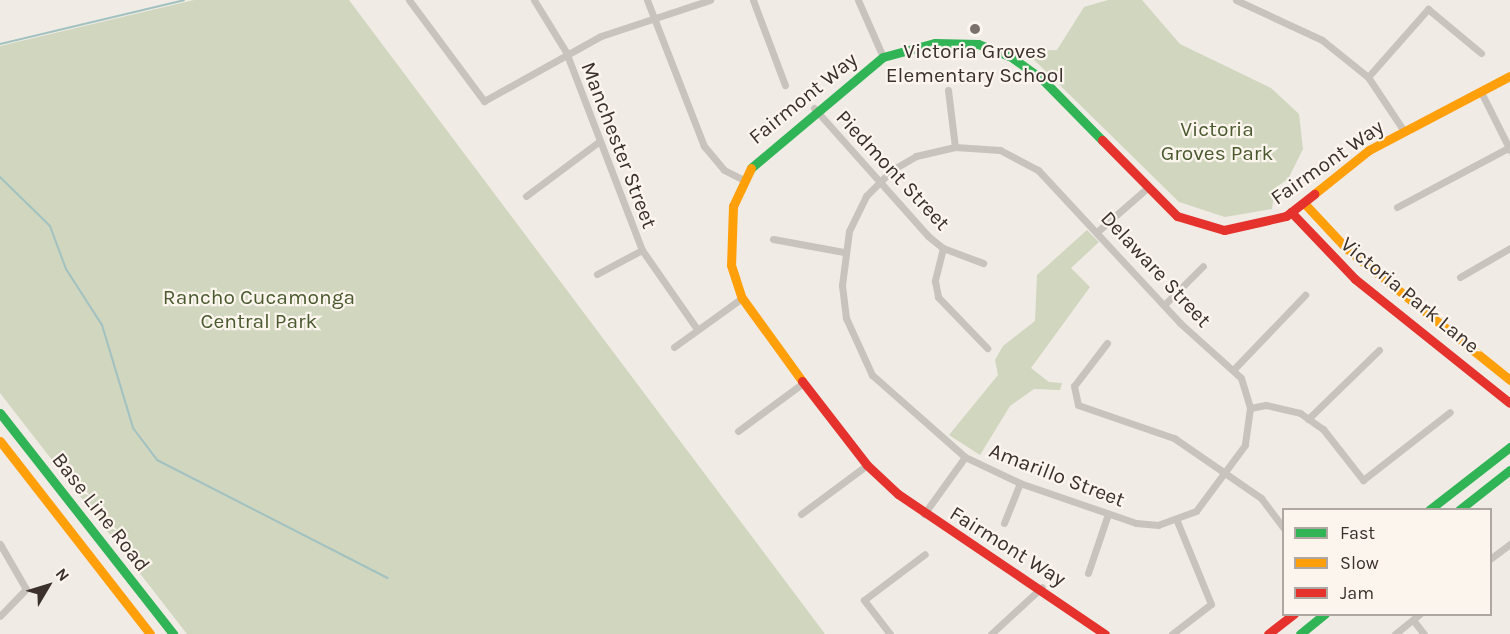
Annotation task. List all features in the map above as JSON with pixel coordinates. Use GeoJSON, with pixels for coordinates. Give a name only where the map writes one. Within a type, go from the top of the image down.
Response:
{"type":"FeatureCollection","features":[{"type":"Feature","properties":{"kind":"street"},"geometry":{"type":"LineString","coordinates":[[409,0],[484,101],[566,52],[655,17],[710,0]]}},
{"type":"Feature","properties":{"kind":"street","name":"Manchester Street"},"geometry":{"type":"LineString","coordinates":[[534,0],[566,52],[597,143],[642,250],[697,329]]}},
{"type":"Feature","properties":{"kind":"street"},"geometry":{"type":"LineString","coordinates":[[647,0],[704,146],[724,170],[744,180]]}},
{"type":"Feature","properties":{"kind":"street"},"geometry":{"type":"LineString","coordinates":[[753,0],[785,85]]}},
{"type":"Feature","properties":{"kind":"street"},"geometry":{"type":"LineString","coordinates":[[858,0],[883,57]]}},
{"type":"Feature","properties":{"kind":"street"},"geometry":{"type":"LineString","coordinates":[[1236,0],[1304,27],[1368,77],[1404,131]]}},
{"type":"Feature","properties":{"kind":"street"},"geometry":{"type":"LineString","coordinates":[[1368,77],[1428,9],[1481,53]]}},
{"type":"Feature","properties":{"kind":"street","name":"Fairmont Way"},"geometry":{"type":"LineString","coordinates":[[1104,634],[1042,587],[924,514],[867,465],[803,383],[742,298],[731,265],[729,237],[744,180],[770,144],[883,57],[955,42],[1010,56],[1042,79],[1146,189],[1177,216],[1224,230],[1256,227],[1291,212],[1369,150],[1510,76]]}},
{"type":"Feature","properties":{"kind":"street"},"geometry":{"type":"LineString","coordinates":[[948,90],[956,147]]}},
{"type":"Feature","properties":{"kind":"street"},"geometry":{"type":"LineString","coordinates":[[1396,207],[1510,148],[1480,92]]}},
{"type":"Feature","properties":{"kind":"street","name":"Piedmont Street"},"geometry":{"type":"LineString","coordinates":[[814,108],[879,182],[943,248],[983,263]]}},
{"type":"Feature","properties":{"kind":"street"},"geometry":{"type":"LineString","coordinates":[[526,196],[597,143]]}},
{"type":"Feature","properties":{"kind":"street","name":"Delaware Street"},"geometry":{"type":"LineString","coordinates":[[879,182],[916,156],[956,147],[1000,150],[1038,170],[1098,231],[1164,305],[1234,369],[1250,408]]}},
{"type":"Feature","properties":{"kind":"street","name":"Amarillo Street"},"geometry":{"type":"LineString","coordinates":[[879,182],[856,213],[844,252],[846,318],[860,356],[905,409],[965,457],[1020,483],[1108,514],[1158,525],[1177,521]]}},
{"type":"Feature","properties":{"kind":"street"},"geometry":{"type":"LineString","coordinates":[[1098,231],[1146,189]]}},
{"type":"Feature","properties":{"kind":"street","name":"Victoria Park Lane"},"geometry":{"type":"LineString","coordinates":[[1304,203],[1346,248],[1510,380]]}},
{"type":"Feature","properties":{"kind":"street","name":"Victoria Park Lane"},"geometry":{"type":"LineString","coordinates":[[1291,212],[1355,279],[1510,403]]}},
{"type":"Feature","properties":{"kind":"street"},"geometry":{"type":"LineString","coordinates":[[773,239],[844,252]]}},
{"type":"Feature","properties":{"kind":"street"},"geometry":{"type":"LineString","coordinates":[[943,248],[935,281],[938,297],[987,348]]}},
{"type":"Feature","properties":{"kind":"street"},"geometry":{"type":"LineString","coordinates":[[1460,277],[1510,248]]}},
{"type":"Feature","properties":{"kind":"street"},"geometry":{"type":"LineString","coordinates":[[597,274],[642,250]]}},
{"type":"Feature","properties":{"kind":"street"},"geometry":{"type":"LineString","coordinates":[[1164,305],[1203,266]]}},
{"type":"Feature","properties":{"kind":"street"},"geometry":{"type":"LineString","coordinates":[[1234,369],[1305,295]]}},
{"type":"Feature","properties":{"kind":"street"},"geometry":{"type":"LineString","coordinates":[[674,347],[742,298]]}},
{"type":"Feature","properties":{"kind":"street"},"geometry":{"type":"LineString","coordinates":[[1107,343],[1074,386],[1072,397],[1078,405],[1174,438],[1228,473],[1261,498],[1282,525]]}},
{"type":"Feature","properties":{"kind":"street"},"geometry":{"type":"LineString","coordinates":[[1308,419],[1379,350]]}},
{"type":"Feature","properties":{"kind":"street"},"geometry":{"type":"LineString","coordinates":[[738,431],[803,383]]}},
{"type":"Feature","properties":{"kind":"street"},"geometry":{"type":"LineString","coordinates":[[1172,634],[1211,604],[1177,521],[1196,511],[1228,473],[1245,445],[1250,408],[1266,405],[1308,419],[1323,429],[1363,480],[1450,412]]}},
{"type":"Feature","properties":{"kind":"street","name":"Base Line Road"},"geometry":{"type":"LineString","coordinates":[[0,413],[173,634]]}},
{"type":"Feature","properties":{"kind":"street","name":"Base Line Road"},"geometry":{"type":"LineString","coordinates":[[0,441],[150,634]]}},
{"type":"Feature","properties":{"kind":"street"},"geometry":{"type":"LineString","coordinates":[[1432,508],[1510,447]]}},
{"type":"Feature","properties":{"kind":"street"},"geometry":{"type":"LineString","coordinates":[[924,514],[965,457]]}},
{"type":"Feature","properties":{"kind":"street"},"geometry":{"type":"LineString","coordinates":[[801,514],[867,465]]}},
{"type":"Feature","properties":{"kind":"street"},"geometry":{"type":"LineString","coordinates":[[1462,508],[1510,470]]}},
{"type":"Feature","properties":{"kind":"street"},"geometry":{"type":"LineString","coordinates":[[1004,523],[1020,483]]}},
{"type":"Feature","properties":{"kind":"street"},"geometry":{"type":"LineString","coordinates":[[1088,573],[1108,514]]}},
{"type":"Feature","properties":{"kind":"street"},"geometry":{"type":"LineString","coordinates":[[0,544],[26,589],[0,616]]}},
{"type":"Feature","properties":{"kind":"street"},"geometry":{"type":"LineString","coordinates":[[1492,558],[1510,544]]}},
{"type":"Feature","properties":{"kind":"street"},"geometry":{"type":"LineString","coordinates":[[890,634],[864,600],[925,554]]}},
{"type":"Feature","properties":{"kind":"street"},"geometry":{"type":"LineString","coordinates":[[991,634],[1042,587]]}},
{"type":"Feature","properties":{"kind":"street"},"geometry":{"type":"LineString","coordinates":[[1268,634],[1293,616]]}},
{"type":"Feature","properties":{"kind":"street"},"geometry":{"type":"LineString","coordinates":[[1300,634],[1324,616]]}},
{"type":"Feature","properties":{"kind":"street"},"geometry":{"type":"LineString","coordinates":[[1395,634],[1419,616]]}},
{"type":"Feature","properties":{"kind":"street"},"geometry":{"type":"LineString","coordinates":[[1413,620],[1424,634]]}},
{"type":"Feature","properties":{"kind":"green space","name":"Rancho Cucamonga Central Park"},"geometry":{"type":"Polygon","coordinates":[[[194,0],[349,0],[825,634],[187,634],[0,393],[0,46],[194,0]]]}},
{"type":"Feature","properties":{"kind":"green space","name":"Victoria Groves Park"},"geometry":{"type":"Polygon","coordinates":[[[1108,0],[1142,0],[1180,44],[1271,88],[1299,114],[1303,149],[1288,179],[1275,188],[1272,209],[1225,217],[1179,202],[1025,51],[1057,50],[1084,7],[1108,0]]]}},
{"type":"Feature","properties":{"kind":"green space"},"geometry":{"type":"Polygon","coordinates":[[[1087,230],[1099,242],[1071,268],[1090,287],[1031,368],[1049,382],[1062,383],[1060,390],[1034,389],[1010,406],[980,455],[949,435],[998,375],[995,360],[1003,346],[1035,321],[1037,275],[1087,230]]]}},
{"type":"Feature","properties":{"kind":"waterway"},"geometry":{"type":"LineString","coordinates":[[0,44],[184,0]]}},
{"type":"Feature","properties":{"kind":"waterway"},"geometry":{"type":"LineString","coordinates":[[0,177],[50,226],[66,269],[102,325],[133,428],[157,460],[388,578]]}},
{"type":"Feature","properties":{"kind":"traffic: fast"},"geometry":{"type":"LineString","coordinates":[[751,168],[883,57],[935,43],[978,44],[1010,56],[1042,79],[1102,140]]}},
{"type":"Feature","properties":{"kind":"traffic: fast"},"geometry":{"type":"LineString","coordinates":[[0,413],[173,634]]}},
{"type":"Feature","properties":{"kind":"traffic: fast"},"geometry":{"type":"LineString","coordinates":[[1432,508],[1510,447]]}},
{"type":"Feature","properties":{"kind":"traffic: fast"},"geometry":{"type":"LineString","coordinates":[[1462,508],[1510,470]]}},
{"type":"Feature","properties":{"kind":"traffic: fast"},"geometry":{"type":"LineString","coordinates":[[1300,634],[1322,616]]}},
{"type":"Feature","properties":{"kind":"traffic: slow"},"geometry":{"type":"LineString","coordinates":[[1314,194],[1369,150],[1510,76]]}},
{"type":"Feature","properties":{"kind":"traffic: slow"},"geometry":{"type":"LineString","coordinates":[[751,168],[733,206],[731,265],[742,298],[802,381]]}},
{"type":"Feature","properties":{"kind":"traffic: slow"},"geometry":{"type":"LineString","coordinates":[[1304,203],[1346,248],[1510,380]]}},
{"type":"Feature","properties":{"kind":"traffic: slow"},"geometry":{"type":"LineString","coordinates":[[0,441],[150,634]]}},
{"type":"Feature","properties":{"kind":"traffic: jam"},"geometry":{"type":"LineString","coordinates":[[1102,140],[1177,216],[1224,230],[1286,216],[1314,194]]}},
{"type":"Feature","properties":{"kind":"traffic: jam"},"geometry":{"type":"LineString","coordinates":[[1291,212],[1355,279],[1510,403]]}},
{"type":"Feature","properties":{"kind":"traffic: jam"},"geometry":{"type":"LineString","coordinates":[[802,381],[867,465],[898,494],[1105,634]]}},
{"type":"Feature","properties":{"kind":"traffic: jam"},"geometry":{"type":"LineString","coordinates":[[1268,634],[1291,616]]}},
{"type":"Feature","properties":{"kind":"place","name":"Victoria Groves Elementary School"},"geometry":{"type":"Point","coordinates":[975,29]}}]}
